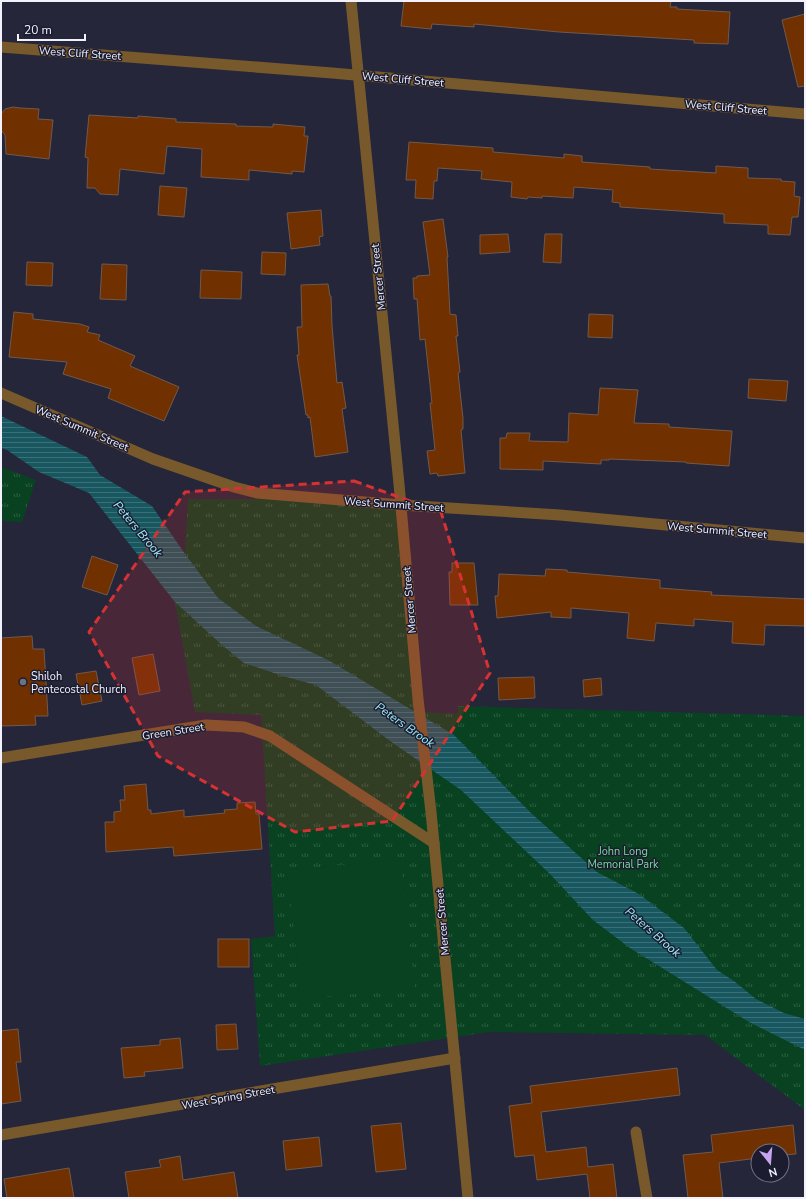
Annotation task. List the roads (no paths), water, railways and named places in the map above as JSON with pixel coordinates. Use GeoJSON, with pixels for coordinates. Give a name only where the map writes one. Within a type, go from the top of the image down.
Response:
{"type":"FeatureCollection","features":[{"type":"Feature","properties":{"kind":"street","name":"Mercer Street"},"geometry":{"type":"LineString","coordinates":[[351,1],[401,505],[418,699],[431,812],[468,1198]]}},
{"type":"Feature","properties":{"kind":"street","name":"West Cliff Street"},"geometry":{"type":"LineString","coordinates":[[1,47],[805,114]]}},
{"type":"Feature","properties":{"kind":"street","name":"West Summit Street"},"geometry":{"type":"LineString","coordinates":[[1,394],[153,459],[234,487],[257,493],[401,505],[560,515],[805,538]]}},
{"type":"Feature","properties":{"kind":"street","name":"Green Street"},"geometry":{"type":"LineString","coordinates":[[1,758],[206,725],[244,727],[270,736],[434,842]]}},
{"type":"Feature","properties":{"kind":"street","name":"West Spring Street"},"geometry":{"type":"LineString","coordinates":[[1,1135],[455,1058]]}},
{"type":"Feature","properties":{"kind":"street"},"geometry":{"type":"LineString","coordinates":[[636,1132],[647,1198]]}},
{"type":"Feature","properties":{"kind":"water","name":"Peters Brook"},"geometry":{"type":"Polygon","coordinates":[[[1,416],[87,457],[100,475],[152,506],[218,598],[256,626],[328,660],[454,735],[531,813],[597,872],[639,894],[684,928],[717,970],[734,981],[756,999],[784,1013],[805,1019],[805,1050],[749,1022],[630,948],[593,920],[550,874],[461,790],[390,741],[316,685],[244,663],[175,602],[89,493],[39,472],[7,450],[1,448],[1,416]]]}},
{"type":"Feature","properties":{"kind":"place","name":"Shiloh Pentecostal Church"},"geometry":{"type":"Point","coordinates":[23,682]}},
{"type":"Feature","properties":{"kind":"park label","name":"John Long Memorial Park"},"geometry":{"type":"Point","coordinates":[623,857]}}]}
